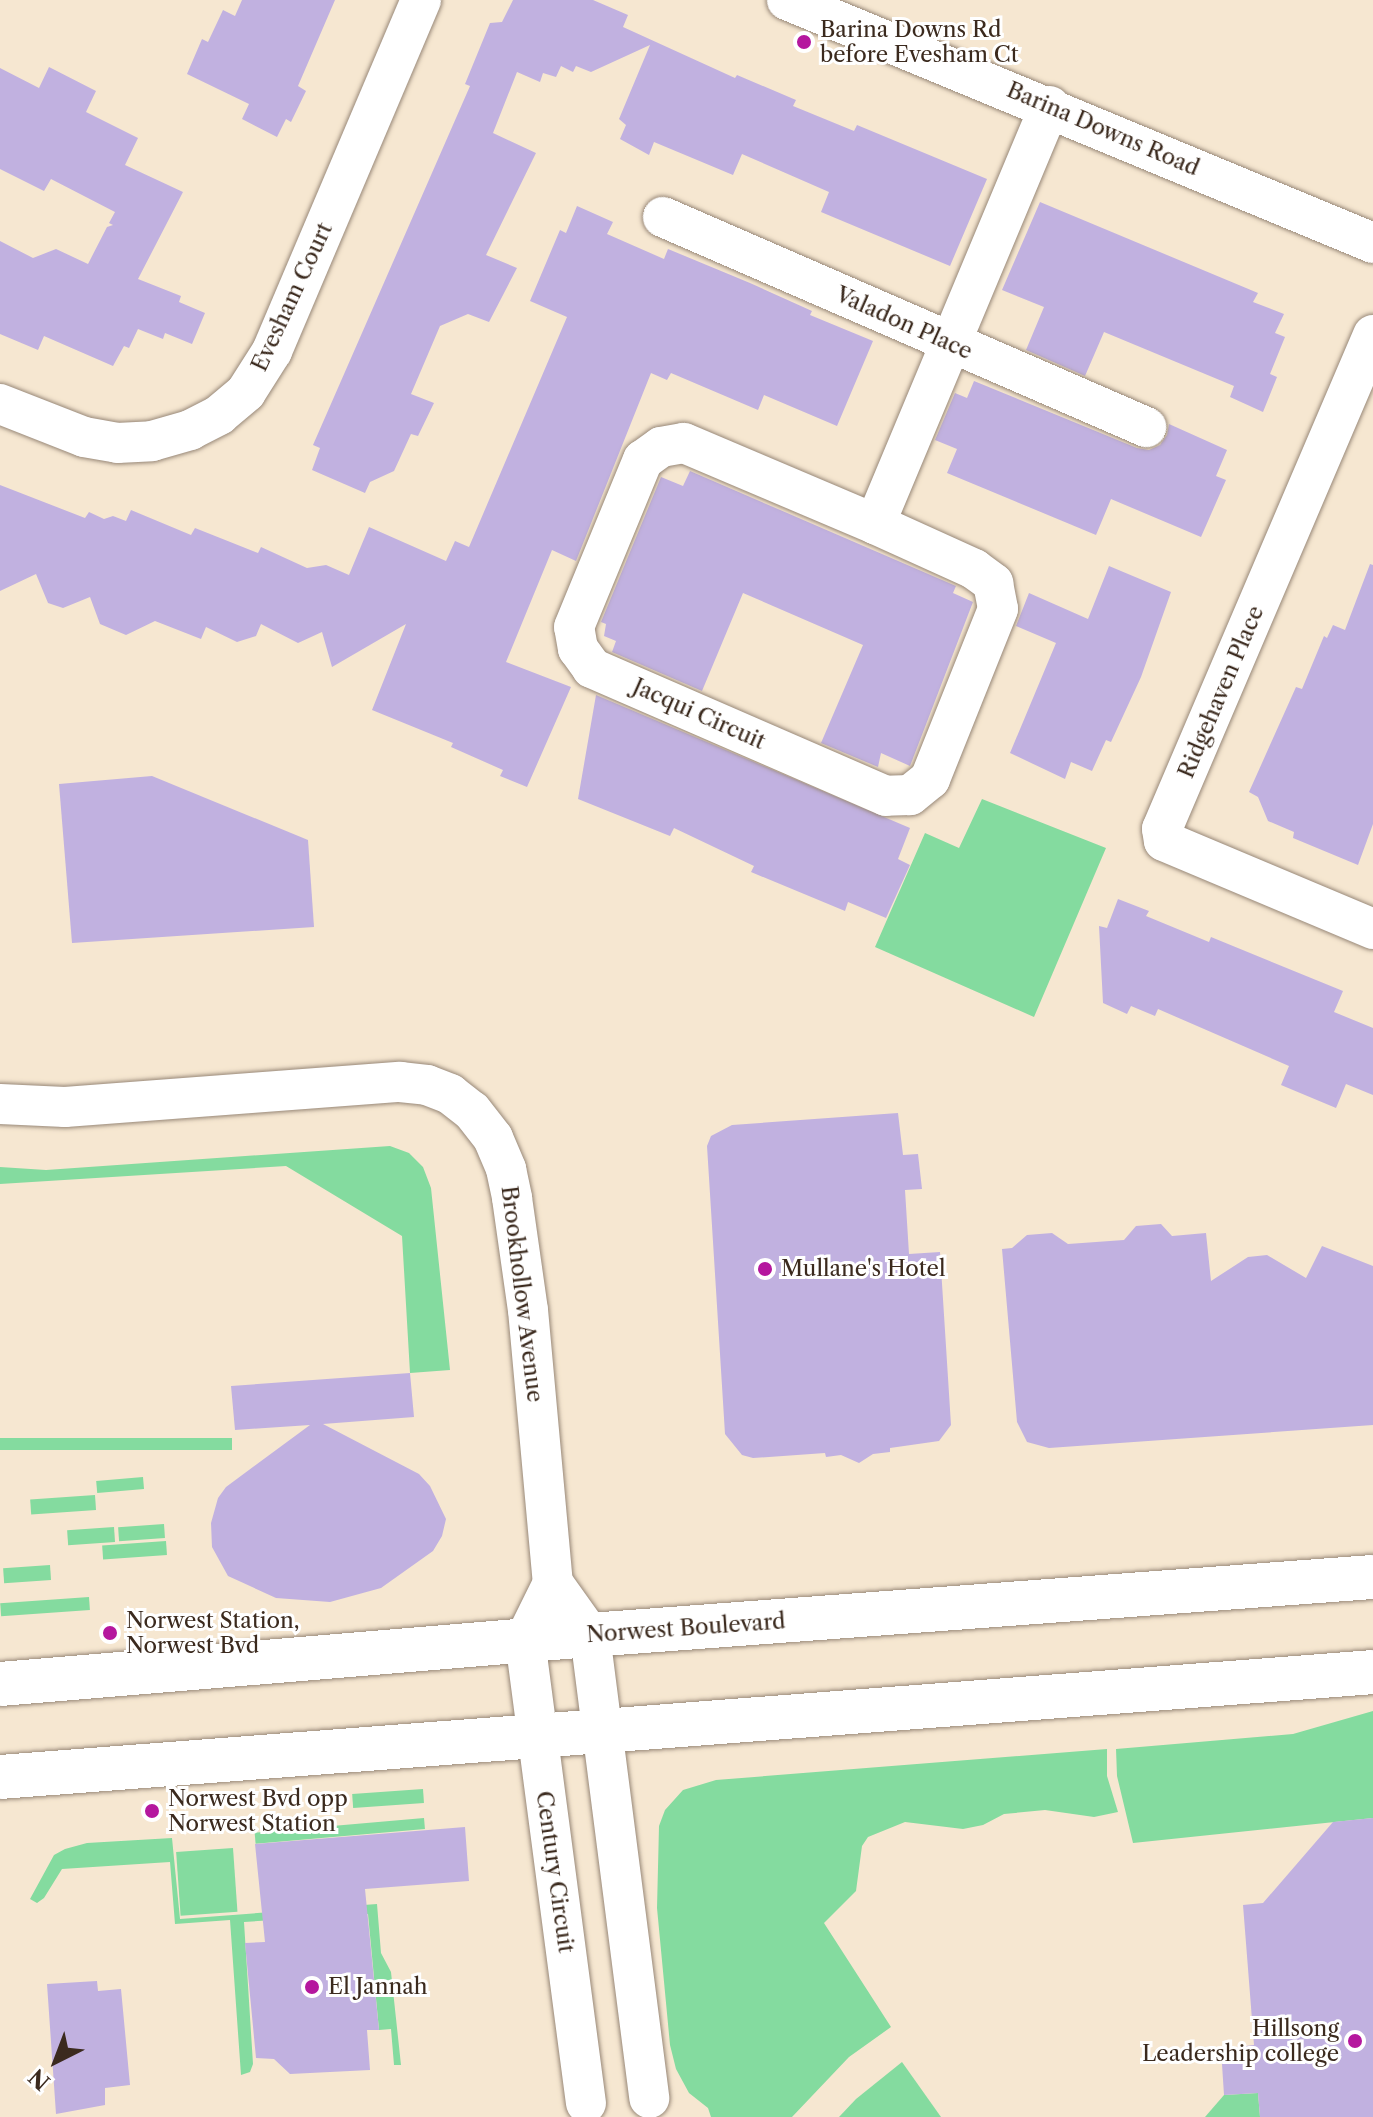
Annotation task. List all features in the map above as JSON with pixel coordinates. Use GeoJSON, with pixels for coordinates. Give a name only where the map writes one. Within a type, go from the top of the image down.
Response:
{"type":"FeatureCollection","features":[{"type":"Feature","properties":{"kind":"main road","name":"Norwest Boulevard"},"geometry":{"type":"LineString","coordinates":[[0,1684],[525,1640],[1373,1577]]}},
{"type":"Feature","properties":{"kind":"main road"},"geometry":{"type":"LineString","coordinates":[[0,1777],[1373,1672]]}},
{"type":"Feature","properties":{"kind":"street","name":"Evesham Court"},"geometry":{"type":"LineString","coordinates":[[0,404],[84,437],[117,443],[152,441],[190,430],[219,415],[246,392],[272,351],[421,0]]}},
{"type":"Feature","properties":{"kind":"street","name":"Barina Downs Road"},"geometry":{"type":"LineString","coordinates":[[787,0],[1050,106],[1373,243]]}},
{"type":"Feature","properties":{"kind":"street"},"geometry":{"type":"LineString","coordinates":[[875,524],[1050,106]]}},
{"type":"Feature","properties":{"kind":"street","name":"Valadon Place"},"geometry":{"type":"LineString","coordinates":[[663,217],[1146,427]]}},
{"type":"Feature","properties":{"kind":"street","name":"Ridgehaven Place"},"geometry":{"type":"LineString","coordinates":[[1373,335],[1162,829],[1164,841],[1373,929]]}},
{"type":"Feature","properties":{"kind":"street","name":"Jacqui Circuit"},"geometry":{"type":"LineString","coordinates":[[684,443],[875,524],[974,569],[993,583],[998,609],[930,779],[910,795],[886,796],[592,668],[578,649],[574,627],[643,460],[661,447],[684,443]]}},
{"type":"Feature","properties":{"kind":"street","name":"Brookhollow Avenue"},"geometry":{"type":"LineString","coordinates":[[0,1104],[65,1107],[375,1082],[427,1085],[450,1094],[472,1111],[493,1138],[506,1169],[512,1198],[528,1310],[553,1583]]}},
{"type":"Feature","properties":{"kind":"street"},"geometry":{"type":"LineString","coordinates":[[525,1640],[553,1583],[590,1635],[649,2098]]}},
{"type":"Feature","properties":{"kind":"street","name":"Century Circuit"},"geometry":{"type":"LineString","coordinates":[[525,1640],[586,2103]]}},
{"type":"Feature","properties":{"kind":"green space"},"geometry":{"type":"Polygon","coordinates":[[[982,799],[1106,848],[1034,1017],[875,947],[925,833],[959,848],[982,799]]]}},
{"type":"Feature","properties":{"kind":"green space"},"geometry":{"type":"Polygon","coordinates":[[[390,1146],[409,1153],[423,1167],[431,1188],[450,1370],[410,1373],[402,1236],[286,1166],[0,1184],[0,1167],[46,1170],[390,1146]]]}},
{"type":"Feature","properties":{"kind":"green space"},"geometry":{"type":"Polygon","coordinates":[[[0,1438],[232,1438],[232,1450],[0,1450],[0,1438]]]}},
{"type":"Feature","properties":{"kind":"green space"},"geometry":{"type":"Polygon","coordinates":[[[143,1477],[144,1489],[97,1493],[96,1481],[143,1477]]]}},
{"type":"Feature","properties":{"kind":"green space"},"geometry":{"type":"Polygon","coordinates":[[[95,1495],[96,1510],[31,1514],[30,1500],[95,1495]]]}},
{"type":"Feature","properties":{"kind":"green space"},"geometry":{"type":"Polygon","coordinates":[[[164,1524],[165,1538],[119,1541],[118,1527],[164,1524]]]}},
{"type":"Feature","properties":{"kind":"green space"},"geometry":{"type":"Polygon","coordinates":[[[114,1527],[115,1542],[68,1545],[67,1530],[114,1527]]]}},
{"type":"Feature","properties":{"kind":"green space"},"geometry":{"type":"Polygon","coordinates":[[[166,1541],[167,1555],[103,1559],[102,1545],[166,1541]]]}},
{"type":"Feature","properties":{"kind":"green space"},"geometry":{"type":"Polygon","coordinates":[[[50,1565],[51,1580],[4,1583],[3,1568],[50,1565]]]}},
{"type":"Feature","properties":{"kind":"green space"},"geometry":{"type":"Polygon","coordinates":[[[89,1597],[90,1610],[1,1616],[0,1603],[89,1597]]]}},
{"type":"Feature","properties":{"kind":"green space"},"geometry":{"type":"Polygon","coordinates":[[[1373,1711],[1373,1818],[1133,1843],[1117,1776],[1116,1749],[1293,1734],[1373,1711]]]}},
{"type":"Feature","properties":{"kind":"green space"},"geometry":{"type":"Polygon","coordinates":[[[1107,1749],[1107,1776],[1118,1812],[1094,1817],[1045,1810],[1004,1814],[983,1825],[963,1829],[905,1822],[868,1837],[862,1846],[856,1891],[824,1923],[891,2027],[849,2057],[792,2117],[711,2117],[708,2108],[689,2093],[676,2069],[670,2045],[657,1908],[659,1826],[665,1810],[683,1790],[716,1780],[1107,1749]]]}},
{"type":"Feature","properties":{"kind":"green space"},"geometry":{"type":"Polygon","coordinates":[[[423,1789],[424,1803],[353,1808],[352,1794],[423,1789]]]}},
{"type":"Feature","properties":{"kind":"green space"},"geometry":{"type":"Polygon","coordinates":[[[424,1818],[425,1829],[256,1844],[255,1833],[424,1818]]]}},
{"type":"Feature","properties":{"kind":"green space"},"geometry":{"type":"Polygon","coordinates":[[[172,1838],[180,1919],[377,1904],[381,1953],[391,1972],[401,2065],[394,2065],[391,2029],[379,2030],[368,1914],[244,1922],[253,2064],[250,2072],[241,2075],[230,1920],[175,1924],[170,1862],[62,1869],[44,1898],[37,1903],[30,1899],[54,1855],[65,1849],[87,1843],[172,1838]]]}},
{"type":"Feature","properties":{"kind":"green space"},"geometry":{"type":"Polygon","coordinates":[[[233,1848],[237,1912],[181,1916],[176,1852],[233,1848]]]}},
{"type":"Feature","properties":{"kind":"green space"},"geometry":{"type":"Polygon","coordinates":[[[902,2062],[941,2117],[839,2117],[856,2099],[902,2062]]]}},
{"type":"Feature","properties":{"kind":"green space"},"geometry":{"type":"Polygon","coordinates":[[[1258,2093],[1260,2117],[1205,2117],[1224,2095],[1258,2093]]]}},
{"type":"Feature","properties":{"kind":"building"},"geometry":{"type":"Polygon","coordinates":[[[242,0],[335,0],[298,86],[306,91],[291,122],[286,119],[277,137],[242,119],[249,104],[187,74],[202,39],[208,42],[223,10],[235,16],[242,0]]]}},
{"type":"Feature","properties":{"kind":"building"},"geometry":{"type":"Polygon","coordinates":[[[513,0],[593,0],[628,15],[623,27],[735,78],[737,75],[796,100],[793,106],[854,131],[857,125],[987,179],[950,266],[821,212],[829,192],[742,154],[733,175],[654,142],[649,155],[620,139],[626,125],[619,119],[650,45],[591,72],[576,66],[573,72],[561,66],[556,77],[543,73],[540,82],[517,72],[493,133],[536,153],[486,255],[517,268],[489,322],[468,314],[440,326],[411,394],[434,403],[418,436],[411,434],[394,471],[370,482],[365,493],[312,470],[320,448],[313,445],[470,86],[465,84],[490,23],[502,22],[513,0]]]}},
{"type":"Feature","properties":{"kind":"building"},"geometry":{"type":"Polygon","coordinates":[[[49,67],[96,91],[86,112],[138,138],[125,165],[183,192],[138,279],[181,296],[179,302],[205,313],[192,344],[165,333],[163,339],[138,329],[129,348],[124,346],[113,366],[44,336],[38,350],[0,334],[0,241],[33,258],[56,249],[88,264],[107,227],[113,225],[109,223],[115,212],[51,179],[44,191],[0,169],[0,68],[39,88],[49,67]]]}},
{"type":"Feature","properties":{"kind":"building"},"geometry":{"type":"Polygon","coordinates":[[[1040,202],[1258,293],[1253,302],[1284,314],[1275,333],[1285,337],[1270,374],[1277,377],[1263,412],[1230,397],[1234,386],[1104,332],[1085,376],[1026,350],[1044,307],[1002,290],[1040,202]]]}},
{"type":"Feature","properties":{"kind":"building"},"geometry":{"type":"Polygon","coordinates":[[[577,206],[613,222],[607,234],[664,259],[668,249],[750,283],[812,311],[810,315],[873,341],[837,426],[764,395],[758,410],[671,373],[667,380],[651,373],[576,561],[552,550],[506,662],[571,687],[527,787],[500,776],[503,770],[451,747],[453,743],[372,710],[406,624],[332,667],[322,632],[298,643],[261,624],[256,636],[237,642],[206,627],[201,639],[155,621],[126,635],[100,624],[90,597],[63,608],[48,603],[36,574],[0,591],[0,485],[85,518],[89,512],[104,519],[113,516],[126,521],[131,510],[191,535],[195,528],[258,553],[261,547],[307,568],[326,565],[349,575],[369,527],[446,561],[455,541],[469,547],[567,317],[530,301],[560,230],[566,233],[577,206]]]}},
{"type":"Feature","properties":{"kind":"building"},"geometry":{"type":"Polygon","coordinates":[[[974,381],[1137,448],[1149,450],[1160,445],[1167,435],[1169,424],[1227,450],[1216,476],[1226,480],[1201,537],[1111,499],[1096,535],[947,473],[957,449],[935,440],[955,393],[967,398],[974,381]]]}},
{"type":"Feature","properties":{"kind":"building"},"geometry":{"type":"Polygon","coordinates":[[[690,471],[956,586],[953,593],[973,602],[910,766],[881,753],[878,767],[821,743],[863,645],[743,593],[702,691],[612,652],[616,641],[604,636],[606,624],[601,622],[661,477],[683,486],[690,471]]]}},
{"type":"Feature","properties":{"kind":"building"},"geometry":{"type":"Polygon","coordinates":[[[1370,564],[1373,565],[1373,824],[1358,865],[1293,838],[1294,832],[1268,821],[1258,797],[1249,792],[1296,687],[1302,689],[1324,636],[1327,638],[1333,625],[1345,630],[1370,564]]]}},
{"type":"Feature","properties":{"kind":"building"},"geometry":{"type":"Polygon","coordinates":[[[1109,566],[1171,592],[1141,677],[1111,742],[1106,740],[1092,771],[1071,762],[1065,779],[1010,753],[1056,643],[1016,626],[1029,593],[1088,619],[1109,566]]]}},
{"type":"Feature","properties":{"kind":"building"},"geometry":{"type":"Polygon","coordinates":[[[596,695],[910,828],[898,859],[910,865],[886,918],[848,902],[845,911],[751,872],[754,866],[674,828],[670,836],[578,799],[596,695]]]}},
{"type":"Feature","properties":{"kind":"building"},"geometry":{"type":"Polygon","coordinates":[[[152,776],[308,840],[314,927],[72,943],[59,784],[152,776]]]}},
{"type":"Feature","properties":{"kind":"building"},"geometry":{"type":"Polygon","coordinates":[[[1118,899],[1149,911],[1146,916],[1209,942],[1211,937],[1343,991],[1334,1012],[1373,1028],[1373,1095],[1346,1084],[1336,1108],[1281,1085],[1289,1066],[1158,1009],[1155,1016],[1131,1006],[1127,1014],[1103,1003],[1099,926],[1107,928],[1118,899]]]}},
{"type":"Feature","properties":{"kind":"building"},"geometry":{"type":"Polygon","coordinates":[[[898,1113],[903,1155],[918,1154],[922,1189],[905,1190],[909,1254],[940,1252],[951,1425],[939,1441],[890,1448],[890,1452],[873,1454],[859,1463],[841,1455],[826,1457],[825,1453],[753,1458],[742,1455],[725,1434],[707,1146],[711,1136],[732,1125],[898,1113]]]}},
{"type":"Feature","properties":{"kind":"building"},"geometry":{"type":"Polygon","coordinates":[[[1161,1224],[1172,1236],[1206,1233],[1211,1281],[1248,1257],[1267,1255],[1306,1278],[1322,1246],[1373,1266],[1373,1425],[1049,1448],[1027,1442],[1017,1422],[1002,1249],[1012,1248],[1027,1235],[1052,1233],[1068,1244],[1124,1240],[1136,1226],[1161,1224]]]}},
{"type":"Feature","properties":{"kind":"building"},"geometry":{"type":"Polygon","coordinates":[[[410,1373],[414,1417],[323,1424],[419,1474],[430,1486],[446,1519],[442,1536],[433,1551],[381,1588],[330,1602],[276,1598],[228,1576],[212,1547],[211,1523],[218,1498],[226,1487],[310,1425],[235,1430],[231,1386],[410,1373]]]}},
{"type":"Feature","properties":{"kind":"building"},"geometry":{"type":"Polygon","coordinates":[[[1373,1818],[1373,2117],[1260,2117],[1258,2093],[1224,2095],[1221,2049],[1254,2045],[1243,1905],[1263,1903],[1333,1822],[1373,1818]]]}},
{"type":"Feature","properties":{"kind":"building"},"geometry":{"type":"Polygon","coordinates":[[[465,1827],[469,1881],[365,1889],[379,2030],[367,2030],[370,2070],[290,2074],[274,2059],[256,2058],[245,1943],[265,1942],[255,1844],[465,1827]]]}},
{"type":"Feature","properties":{"kind":"building"},"geometry":{"type":"Polygon","coordinates":[[[97,1981],[98,1991],[121,1989],[130,2085],[105,2088],[105,2105],[56,2114],[47,1984],[97,1981]]]}},
{"type":"Feature","properties":{"kind":"place","name":"Barina Downs Rd before Evesham Ct"},"geometry":{"type":"Point","coordinates":[804,42]}},
{"type":"Feature","properties":{"kind":"place","name":"Mullane's Hotel"},"geometry":{"type":"Point","coordinates":[765,1269]}},
{"type":"Feature","properties":{"kind":"place","name":"Norwest Station, Norwest Bvd"},"geometry":{"type":"Point","coordinates":[110,1633]}},
{"type":"Feature","properties":{"kind":"place","name":"Norwest Bvd opp Norwest Station"},"geometry":{"type":"Point","coordinates":[152,1811]}},
{"type":"Feature","properties":{"kind":"place","name":"El Jannah"},"geometry":{"type":"Point","coordinates":[312,1987]}},
{"type":"Feature","properties":{"kind":"place","name":"Hillsong Leadership college"},"geometry":{"type":"Point","coordinates":[1355,2041]}}]}
